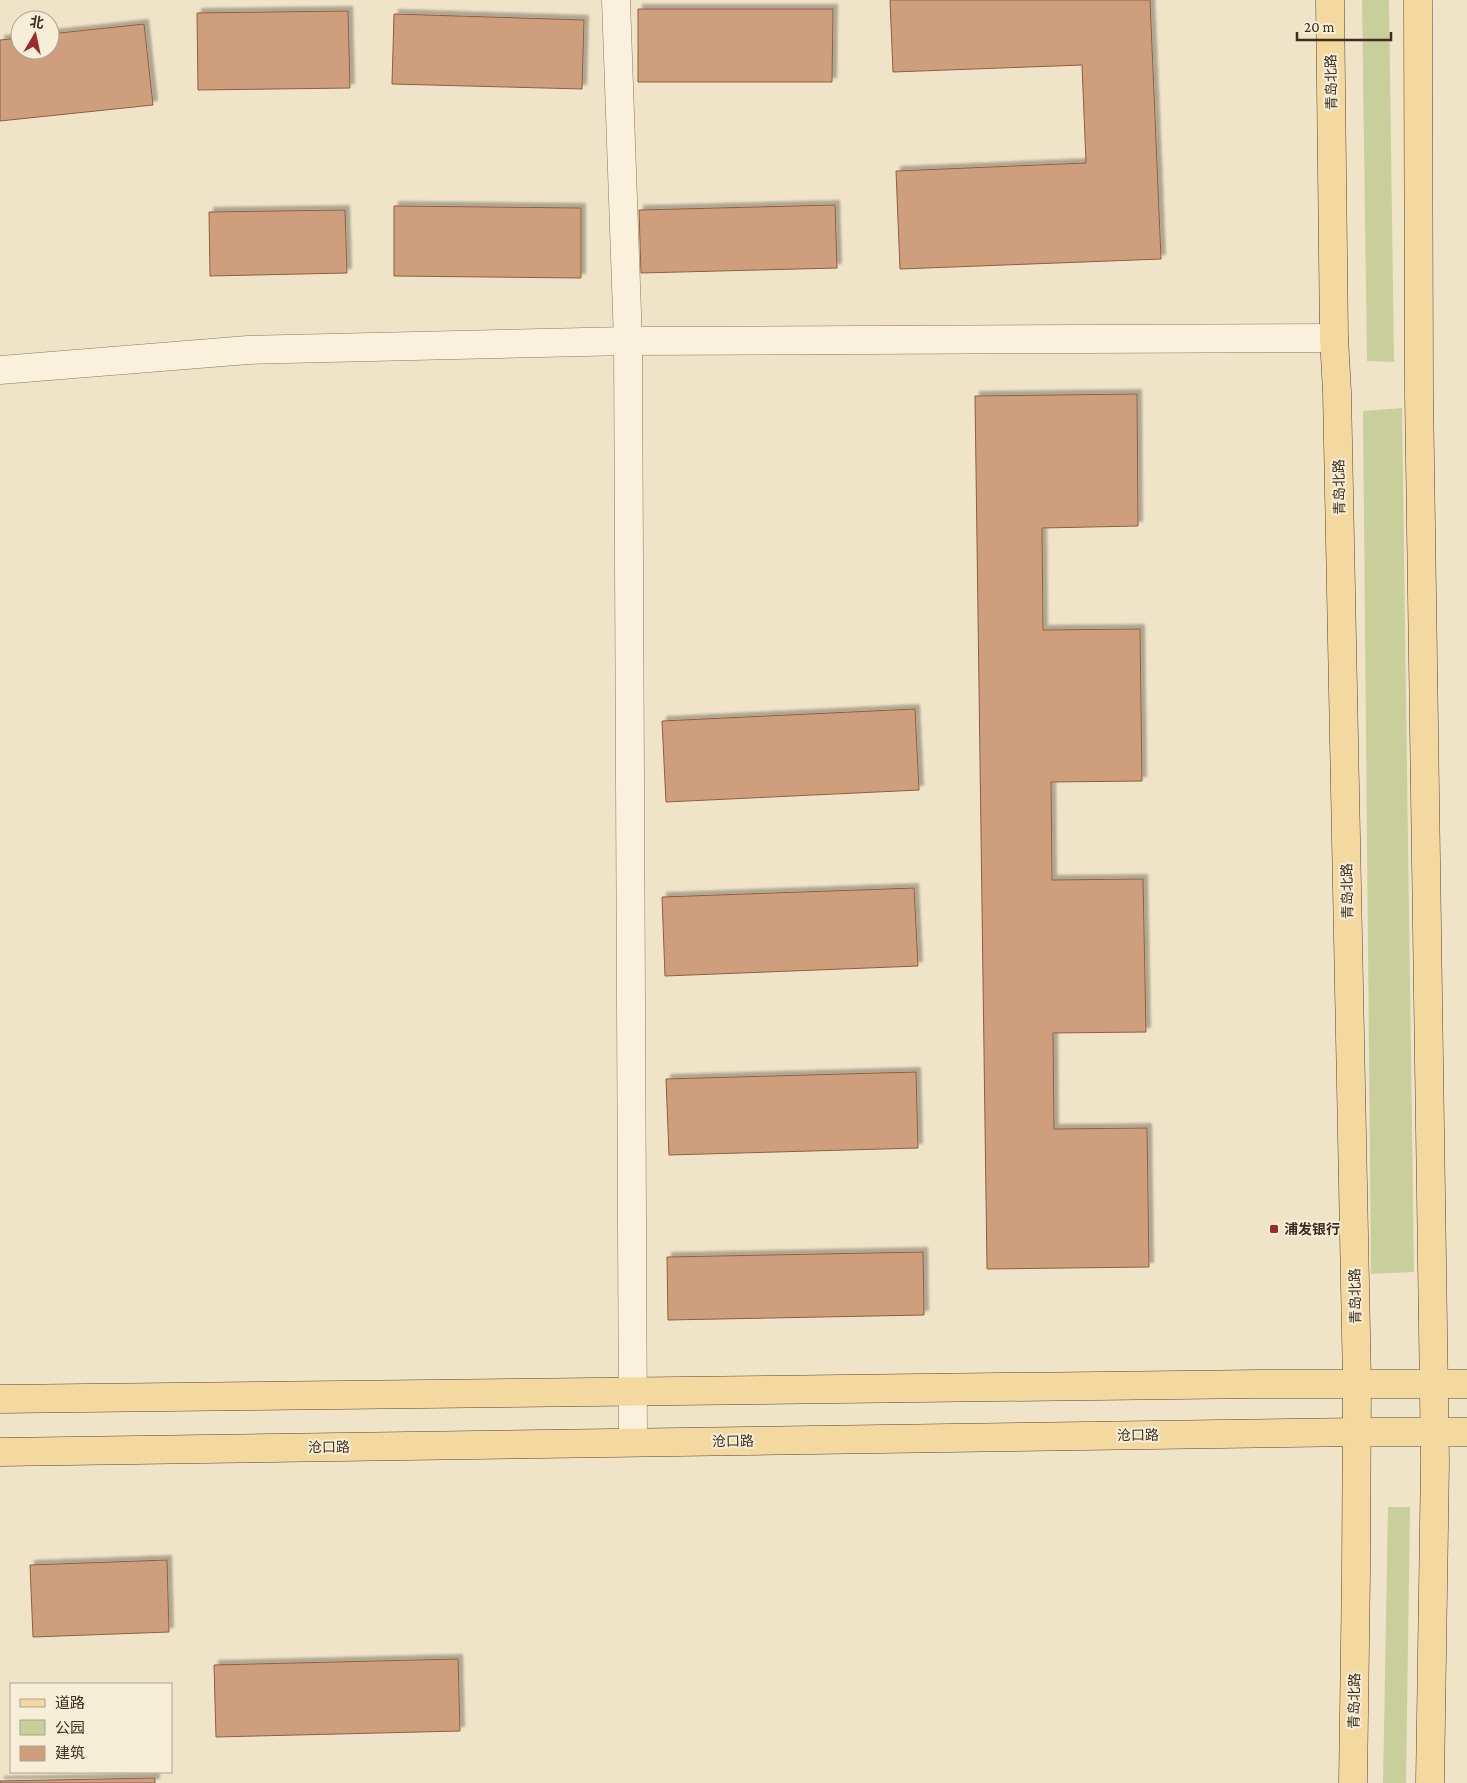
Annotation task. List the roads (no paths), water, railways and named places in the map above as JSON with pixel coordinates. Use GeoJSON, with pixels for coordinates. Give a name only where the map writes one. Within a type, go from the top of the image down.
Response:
{"type":"FeatureCollection","features":[{"type":"Feature","properties":{"kind":"main road","name":"青岛北路"},"geometry":{"type":"LineString","coordinates":[[1330,0],[1334,338],[1337,402],[1357,1383],[1352,1783]]}},
{"type":"Feature","properties":{"kind":"main road"},"geometry":{"type":"LineString","coordinates":[[1418,0],[1419,394],[1434,1384],[1430,1783]]}},
{"type":"Feature","properties":{"kind":"main road"},"geometry":{"type":"LineString","coordinates":[[0,1399],[1357,1383],[1467,1384]]}},
{"type":"Feature","properties":{"kind":"main road","name":"沧口路"},"geometry":{"type":"LineString","coordinates":[[0,1452],[1467,1432]]}},
{"type":"Feature","properties":{"kind":"street"},"geometry":{"type":"LineString","coordinates":[[616,0],[628,341],[633,1442]]}},
{"type":"Feature","properties":{"kind":"street"},"geometry":{"type":"LineString","coordinates":[[0,370],[248,350],[628,341],[1334,338]]}},
{"type":"Feature","properties":{"kind":"place","name":"浦发银行"},"geometry":{"type":"Point","coordinates":[1274,1229]}}]}
